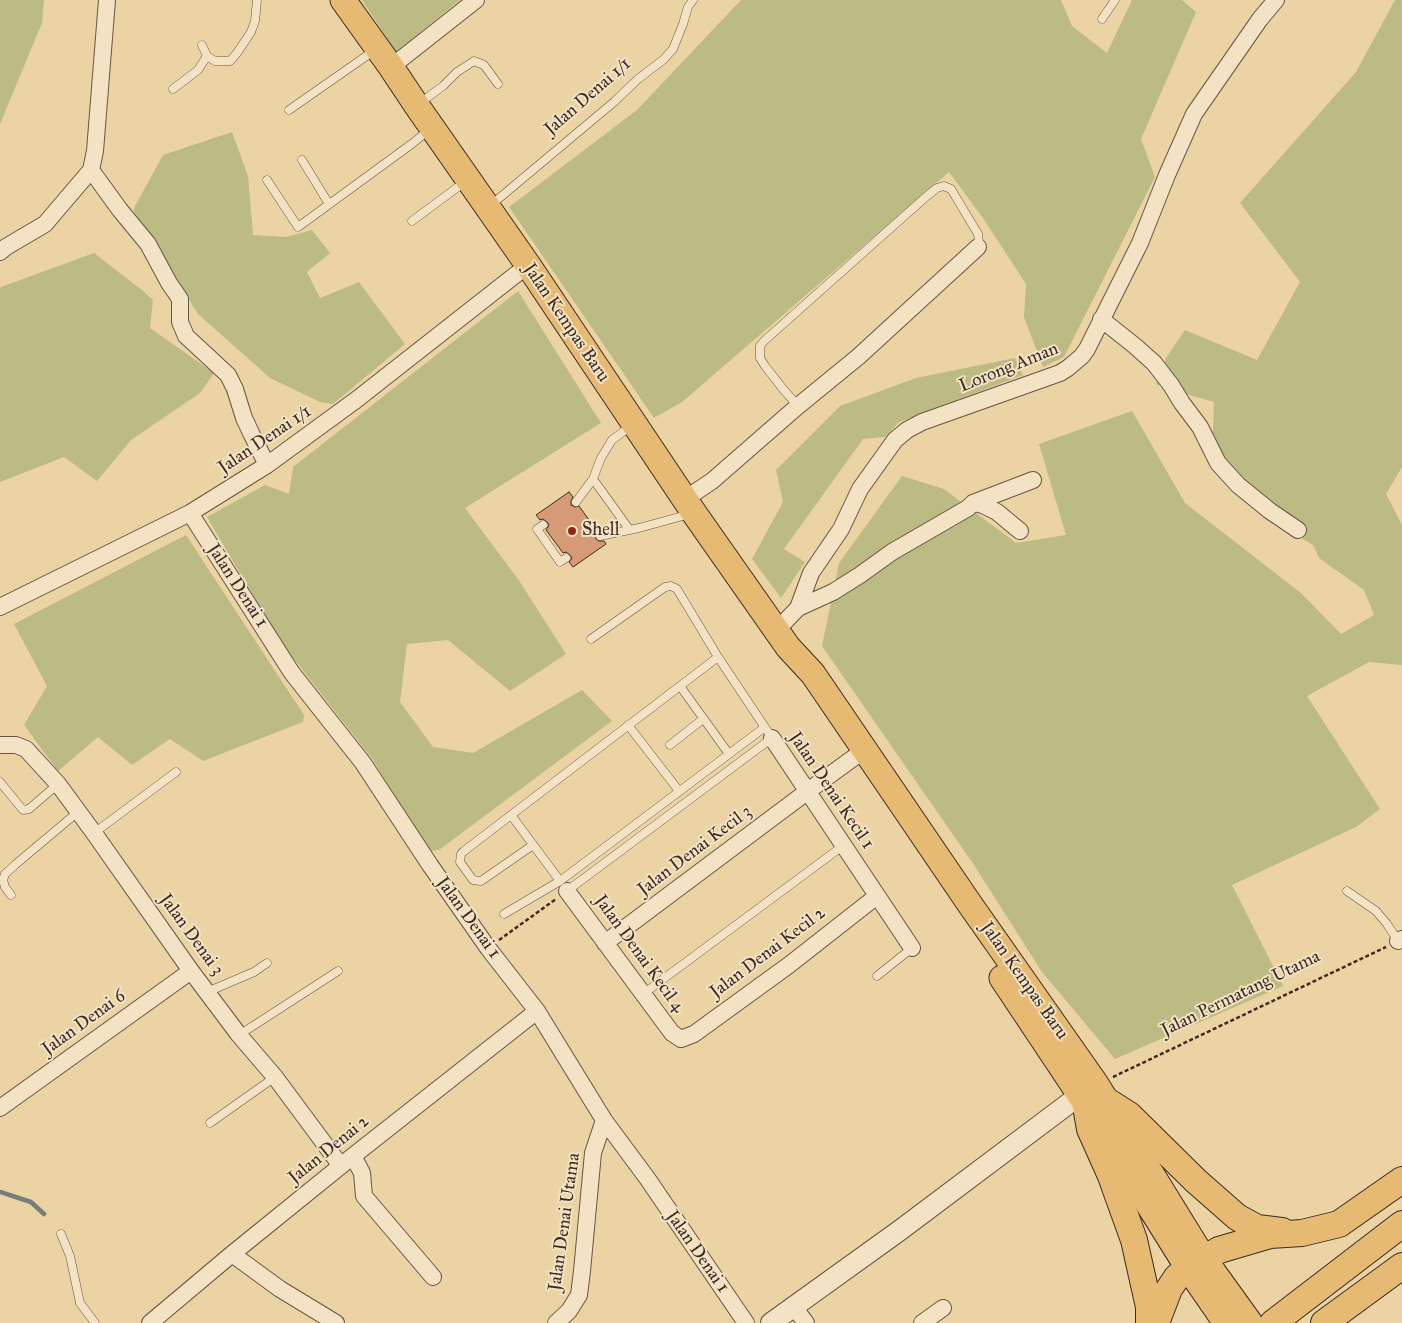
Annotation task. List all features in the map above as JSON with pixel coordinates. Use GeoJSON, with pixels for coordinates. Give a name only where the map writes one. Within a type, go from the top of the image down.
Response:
{"type":"FeatureCollection","features":[{"type":"Feature","properties":{"kind":"highway"},"geometry":{"type":"LineString","coordinates":[[1148,1323],[1149,1307],[1134,1240],[1090,1129],[1092,1097],[1128,1115],[1236,1217],[1257,1228],[1302,1233]]}},
{"type":"Feature","properties":{"kind":"highway"},"geometry":{"type":"LineString","coordinates":[[1156,1323],[1169,1289],[1177,1277],[1219,1250],[1270,1235],[1302,1233],[1339,1224],[1402,1180]]}},
{"type":"Feature","properties":{"kind":"highway"},"geometry":{"type":"LineString","coordinates":[[1273,1323],[1402,1224]]}},
{"type":"Feature","properties":{"kind":"highway"},"geometry":{"type":"LineString","coordinates":[[1324,1323],[1402,1266]]}},
{"type":"Feature","properties":{"kind":"main road","name":"Jalan Kempas Baru"},"geometry":{"type":"LineString","coordinates":[[343,0],[528,265],[689,506],[782,639],[813,674],[969,903],[1224,1310],[1250,1323]]}},
{"type":"Feature","properties":{"kind":"main road","name":"Jalan Kempas Baru"},"geometry":{"type":"LineString","coordinates":[[782,639],[804,680],[1092,1097]]}},
{"type":"Feature","properties":{"kind":"street"},"geometry":{"type":"LineString","coordinates":[[0,252],[45,224],[91,170],[95,151],[107,0]]}},
{"type":"Feature","properties":{"kind":"street"},"geometry":{"type":"LineString","coordinates":[[384,58],[476,0]]}},
{"type":"Feature","properties":{"kind":"street","name":"Lorong Aman"},"geometry":{"type":"LineString","coordinates":[[782,639],[798,608],[811,573],[841,528],[860,489],[895,440],[907,430],[922,422],[1064,371],[1085,352],[1140,243],[1194,114],[1260,19],[1276,0]]}},
{"type":"Feature","properties":{"kind":"street"},"geometry":{"type":"LineString","coordinates":[[91,170],[148,244],[180,299],[180,322],[186,336],[228,375],[235,389],[244,418],[267,465]]}},
{"type":"Feature","properties":{"kind":"street"},"geometry":{"type":"LineString","coordinates":[[689,506],[712,481],[858,357],[978,247]]}},
{"type":"Feature","properties":{"kind":"street","name":"Jalan Denai 1/1"},"geometry":{"type":"LineString","coordinates":[[0,607],[190,513],[267,465],[356,400],[528,265]]}},
{"type":"Feature","properties":{"kind":"street"},"geometry":{"type":"LineString","coordinates":[[1101,319],[1135,346],[1160,370],[1200,427],[1218,464],[1238,485],[1270,511],[1298,530]]}},
{"type":"Feature","properties":{"kind":"street"},"geometry":{"type":"LineString","coordinates":[[798,608],[833,592],[892,552],[968,508],[973,503],[1033,480]]}},
{"type":"Feature","properties":{"kind":"street"},"geometry":{"type":"LineString","coordinates":[[973,503],[983,505],[997,512],[1020,531]]}},
{"type":"Feature","properties":{"kind":"street","name":"Jalan Denai 1"},"geometry":{"type":"LineString","coordinates":[[190,513],[292,673],[363,763],[488,948],[536,1011],[604,1120],[647,1178],[746,1323]]}},
{"type":"Feature","properties":{"kind":"street","name":"Jalan Denai Kecil 1"},"geometry":{"type":"LineString","coordinates":[[768,733],[912,948]]}},
{"type":"Feature","properties":{"kind":"street","name":"Jalan Denai 3"},"geometry":{"type":"LineString","coordinates":[[0,745],[16,745],[26,749],[58,784],[191,971],[275,1077],[347,1161],[362,1173],[364,1196],[433,1277]]}},
{"type":"Feature","properties":{"kind":"street","name":"Jalan Denai Kecil 3"},"geometry":{"type":"LineString","coordinates":[[605,943],[856,756]]}},
{"type":"Feature","properties":{"kind":"street","name":"Jalan Denai Kecil 4"},"geometry":{"type":"LineString","coordinates":[[563,886],[672,1033],[681,1039]]}},
{"type":"Feature","properties":{"kind":"street","name":"Jalan Denai Kecil 2"},"geometry":{"type":"LineString","coordinates":[[681,1039],[694,1034],[789,965],[877,896]]}},
{"type":"Feature","properties":{"kind":"street","name":"Jalan Denai 6"},"geometry":{"type":"LineString","coordinates":[[0,1108],[191,971]]}},
{"type":"Feature","properties":{"kind":"street","name":"Jalan Denai 2"},"geometry":{"type":"LineString","coordinates":[[150,1323],[347,1161],[536,1011]]}},
{"type":"Feature","properties":{"kind":"street"},"geometry":{"type":"LineString","coordinates":[[771,1323],[899,1231],[1092,1097]]}},
{"type":"Feature","properties":{"kind":"street","name":"Jalan Denai Utama"},"geometry":{"type":"LineString","coordinates":[[556,1323],[569,1311],[578,1295],[593,1153],[604,1120]]}},
{"type":"Feature","properties":{"kind":"street"},"geometry":{"type":"LineString","coordinates":[[232,1254],[280,1289],[336,1323]]}},
{"type":"Feature","properties":{"kind":"street"},"geometry":{"type":"LineString","coordinates":[[794,1307],[806,1323]]}},
{"type":"Feature","properties":{"kind":"street"},"geometry":{"type":"LineString","coordinates":[[922,1323],[943,1308]]}},
{"type":"Feature","properties":{"kind":"lane"},"geometry":{"type":"LineString","coordinates":[[202,45],[207,56],[215,61],[230,61],[251,32],[255,21],[257,0]]}},
{"type":"Feature","properties":{"kind":"lane","name":"Jalan Denai 1/1"},"geometry":{"type":"LineString","coordinates":[[488,208],[614,102],[673,49],[688,8],[693,0]]}},
{"type":"Feature","properties":{"kind":"lane"},"geometry":{"type":"LineString","coordinates":[[1102,19],[1115,0]]}},
{"type":"Feature","properties":{"kind":"lane"},"geometry":{"type":"LineString","coordinates":[[174,89],[198,70],[207,56]]}},
{"type":"Feature","properties":{"kind":"lane"},"geometry":{"type":"LineString","coordinates":[[289,110],[384,58]]}},
{"type":"Feature","properties":{"kind":"lane"},"geometry":{"type":"LineString","coordinates":[[417,106],[474,60],[484,66],[498,84]]}},
{"type":"Feature","properties":{"kind":"lane"},"geometry":{"type":"LineString","coordinates":[[268,180],[298,227],[432,128]]}},
{"type":"Feature","properties":{"kind":"lane"},"geometry":{"type":"LineString","coordinates":[[302,160],[329,204]]}},
{"type":"Feature","properties":{"kind":"lane"},"geometry":{"type":"LineString","coordinates":[[412,221],[468,180]]}},
{"type":"Feature","properties":{"kind":"lane"},"geometry":{"type":"LineString","coordinates":[[798,406],[764,366],[760,358],[760,346],[928,195],[937,188],[944,186],[951,188],[978,234],[978,247]]}},
{"type":"Feature","properties":{"kind":"lane"},"geometry":{"type":"LineString","coordinates":[[576,502],[593,479],[601,458],[612,440],[633,423]]}},
{"type":"Feature","properties":{"kind":"lane"},"geometry":{"type":"LineString","coordinates":[[593,479],[629,529]]}},
{"type":"Feature","properties":{"kind":"lane"},"geometry":{"type":"LineString","coordinates":[[600,536],[660,523],[689,506]]}},
{"type":"Feature","properties":{"kind":"lane"},"geometry":{"type":"LineString","coordinates":[[543,526],[538,529],[560,562],[566,558]]}},
{"type":"Feature","properties":{"kind":"lane","name":"Jalan Denai Kecil 1"},"geometry":{"type":"LineString","coordinates":[[591,639],[665,587],[671,586],[676,589],[768,733]]}},
{"type":"Feature","properties":{"kind":"lane"},"geometry":{"type":"LineString","coordinates":[[533,845],[481,881],[473,880],[460,862],[461,854],[718,656]]}},
{"type":"Feature","properties":{"kind":"lane"},"geometry":{"type":"LineString","coordinates":[[680,686],[729,754]]}},
{"type":"Feature","properties":{"kind":"lane"},"geometry":{"type":"LineString","coordinates":[[670,745],[703,718]]}},
{"type":"Feature","properties":{"kind":"lane"},"geometry":{"type":"LineString","coordinates":[[628,725],[679,791]]}},
{"type":"Feature","properties":{"kind":"lane"},"geometry":{"type":"LineString","coordinates":[[563,886],[679,791],[729,754],[768,733]]}},
{"type":"Feature","properties":{"kind":"lane"},"geometry":{"type":"LineString","coordinates":[[504,914],[563,886],[768,733]]}},
{"type":"Feature","properties":{"kind":"lane"},"geometry":{"type":"LineString","coordinates":[[94,833],[176,772]]}},
{"type":"Feature","properties":{"kind":"lane"},"geometry":{"type":"LineString","coordinates":[[0,782],[23,810],[29,809],[58,784]]}},
{"type":"Feature","properties":{"kind":"lane"},"geometry":{"type":"LineString","coordinates":[[11,895],[5,887],[3,880],[6,874],[79,811]]}},
{"type":"Feature","properties":{"kind":"lane"},"geometry":{"type":"LineString","coordinates":[[511,815],[563,886]]}},
{"type":"Feature","properties":{"kind":"lane"},"geometry":{"type":"LineString","coordinates":[[643,994],[844,845]]}},
{"type":"Feature","properties":{"kind":"lane"},"geometry":{"type":"LineString","coordinates":[[1347,891],[1376,911],[1400,940]]}},
{"type":"Feature","properties":{"kind":"lane"},"geometry":{"type":"LineString","coordinates":[[878,976],[912,948]]}},
{"type":"Feature","properties":{"kind":"lane"},"geometry":{"type":"LineString","coordinates":[[207,992],[254,972],[268,963]]}},
{"type":"Feature","properties":{"kind":"lane"},"geometry":{"type":"LineString","coordinates":[[240,1035],[338,971]]}},
{"type":"Feature","properties":{"kind":"lane"},"geometry":{"type":"LineString","coordinates":[[210,1123],[275,1077]]}},
{"type":"Feature","properties":{"kind":"lane"},"geometry":{"type":"LineString","coordinates":[[61,1234],[70,1256],[80,1303],[95,1323]]}},
{"type":"Feature","properties":{"kind":"path"},"geometry":{"type":"LineString","coordinates":[[488,948],[563,886]]}},
{"type":"Feature","properties":{"kind":"path","name":"Jalan Permatang Utama"},"geometry":{"type":"LineString","coordinates":[[1092,1097],[1400,940]]}},
{"type":"Feature","properties":{"kind":"green space"},"geometry":{"type":"Polygon","coordinates":[[[0,0],[44,0],[42,23],[0,124],[0,0]]]}},
{"type":"Feature","properties":{"kind":"green space"},"geometry":{"type":"Polygon","coordinates":[[[362,0],[460,0],[396,52],[362,0]]]}},
{"type":"Feature","properties":{"kind":"green space"},"geometry":{"type":"Polygon","coordinates":[[[741,0],[1061,0],[1072,26],[1107,53],[1132,0],[1182,0],[1196,12],[1141,139],[1155,177],[1064,357],[1043,367],[1024,317],[1026,284],[983,218],[949,172],[682,402],[654,418],[509,207],[637,110],[741,0]]]}},
{"type":"Feature","properties":{"kind":"green space"},"geometry":{"type":"Polygon","coordinates":[[[1395,0],[1402,0],[1402,467],[1386,494],[1402,525],[1402,665],[1369,662],[1307,696],[1380,809],[1356,827],[1232,885],[1283,986],[1115,1059],[1042,972],[974,865],[822,646],[839,563],[902,476],[944,489],[1016,543],[1066,535],[1039,444],[1132,411],[1185,503],[1301,593],[1341,634],[1374,615],[1364,590],[1319,558],[1313,545],[1283,527],[1205,447],[1213,430],[1214,402],[1156,384],[1166,358],[1185,330],[1257,360],[1300,282],[1240,203],[1356,72],[1395,0]]]}},
{"type":"Feature","properties":{"kind":"green space"},"geometry":{"type":"Polygon","coordinates":[[[232,132],[248,176],[253,235],[286,237],[312,230],[330,253],[307,272],[320,298],[359,282],[405,344],[333,404],[320,402],[270,378],[198,314],[133,210],[163,155],[232,132]]]}},
{"type":"Feature","properties":{"kind":"green space"},"geometry":{"type":"Polygon","coordinates":[[[94,253],[153,300],[150,328],[214,373],[200,393],[131,440],[97,481],[64,457],[0,482],[1,287],[94,253]]]}},
{"type":"Feature","properties":{"kind":"green space"},"geometry":{"type":"Polygon","coordinates":[[[518,291],[601,423],[465,508],[518,579],[566,654],[510,691],[448,640],[407,644],[400,702],[433,747],[473,753],[582,690],[612,721],[439,850],[429,851],[373,760],[280,641],[207,517],[265,485],[289,494],[293,467],[518,291]]]}},
{"type":"Feature","properties":{"kind":"green space"},"geometry":{"type":"Polygon","coordinates":[[[1015,358],[1023,375],[899,422],[885,437],[863,439],[784,549],[805,562],[781,598],[752,559],[783,502],[776,470],[840,406],[916,378],[1015,358]]]}},
{"type":"Feature","properties":{"kind":"green space"},"geometry":{"type":"Polygon","coordinates":[[[186,535],[304,715],[303,722],[203,761],[170,739],[132,765],[98,737],[58,771],[24,725],[47,686],[14,624],[186,535]]]}},
{"type":"Feature","properties":{"kind":"building","name":"Shell"},"geometry":{"type":"Polygon","coordinates":[[[569,492],[573,497],[571,505],[579,506],[597,531],[596,539],[604,541],[606,544],[573,567],[569,562],[572,558],[570,555],[566,552],[563,553],[546,530],[549,525],[547,522],[543,519],[540,520],[536,515],[569,492]]]}},
{"type":"Feature","properties":{"kind":"waterway"},"geometry":{"type":"LineString","coordinates":[[0,1192],[31,1202],[44,1214]]}},
{"type":"Feature","properties":{"kind":"place","name":"Shell"},"geometry":{"type":"Point","coordinates":[572,531]}}]}
